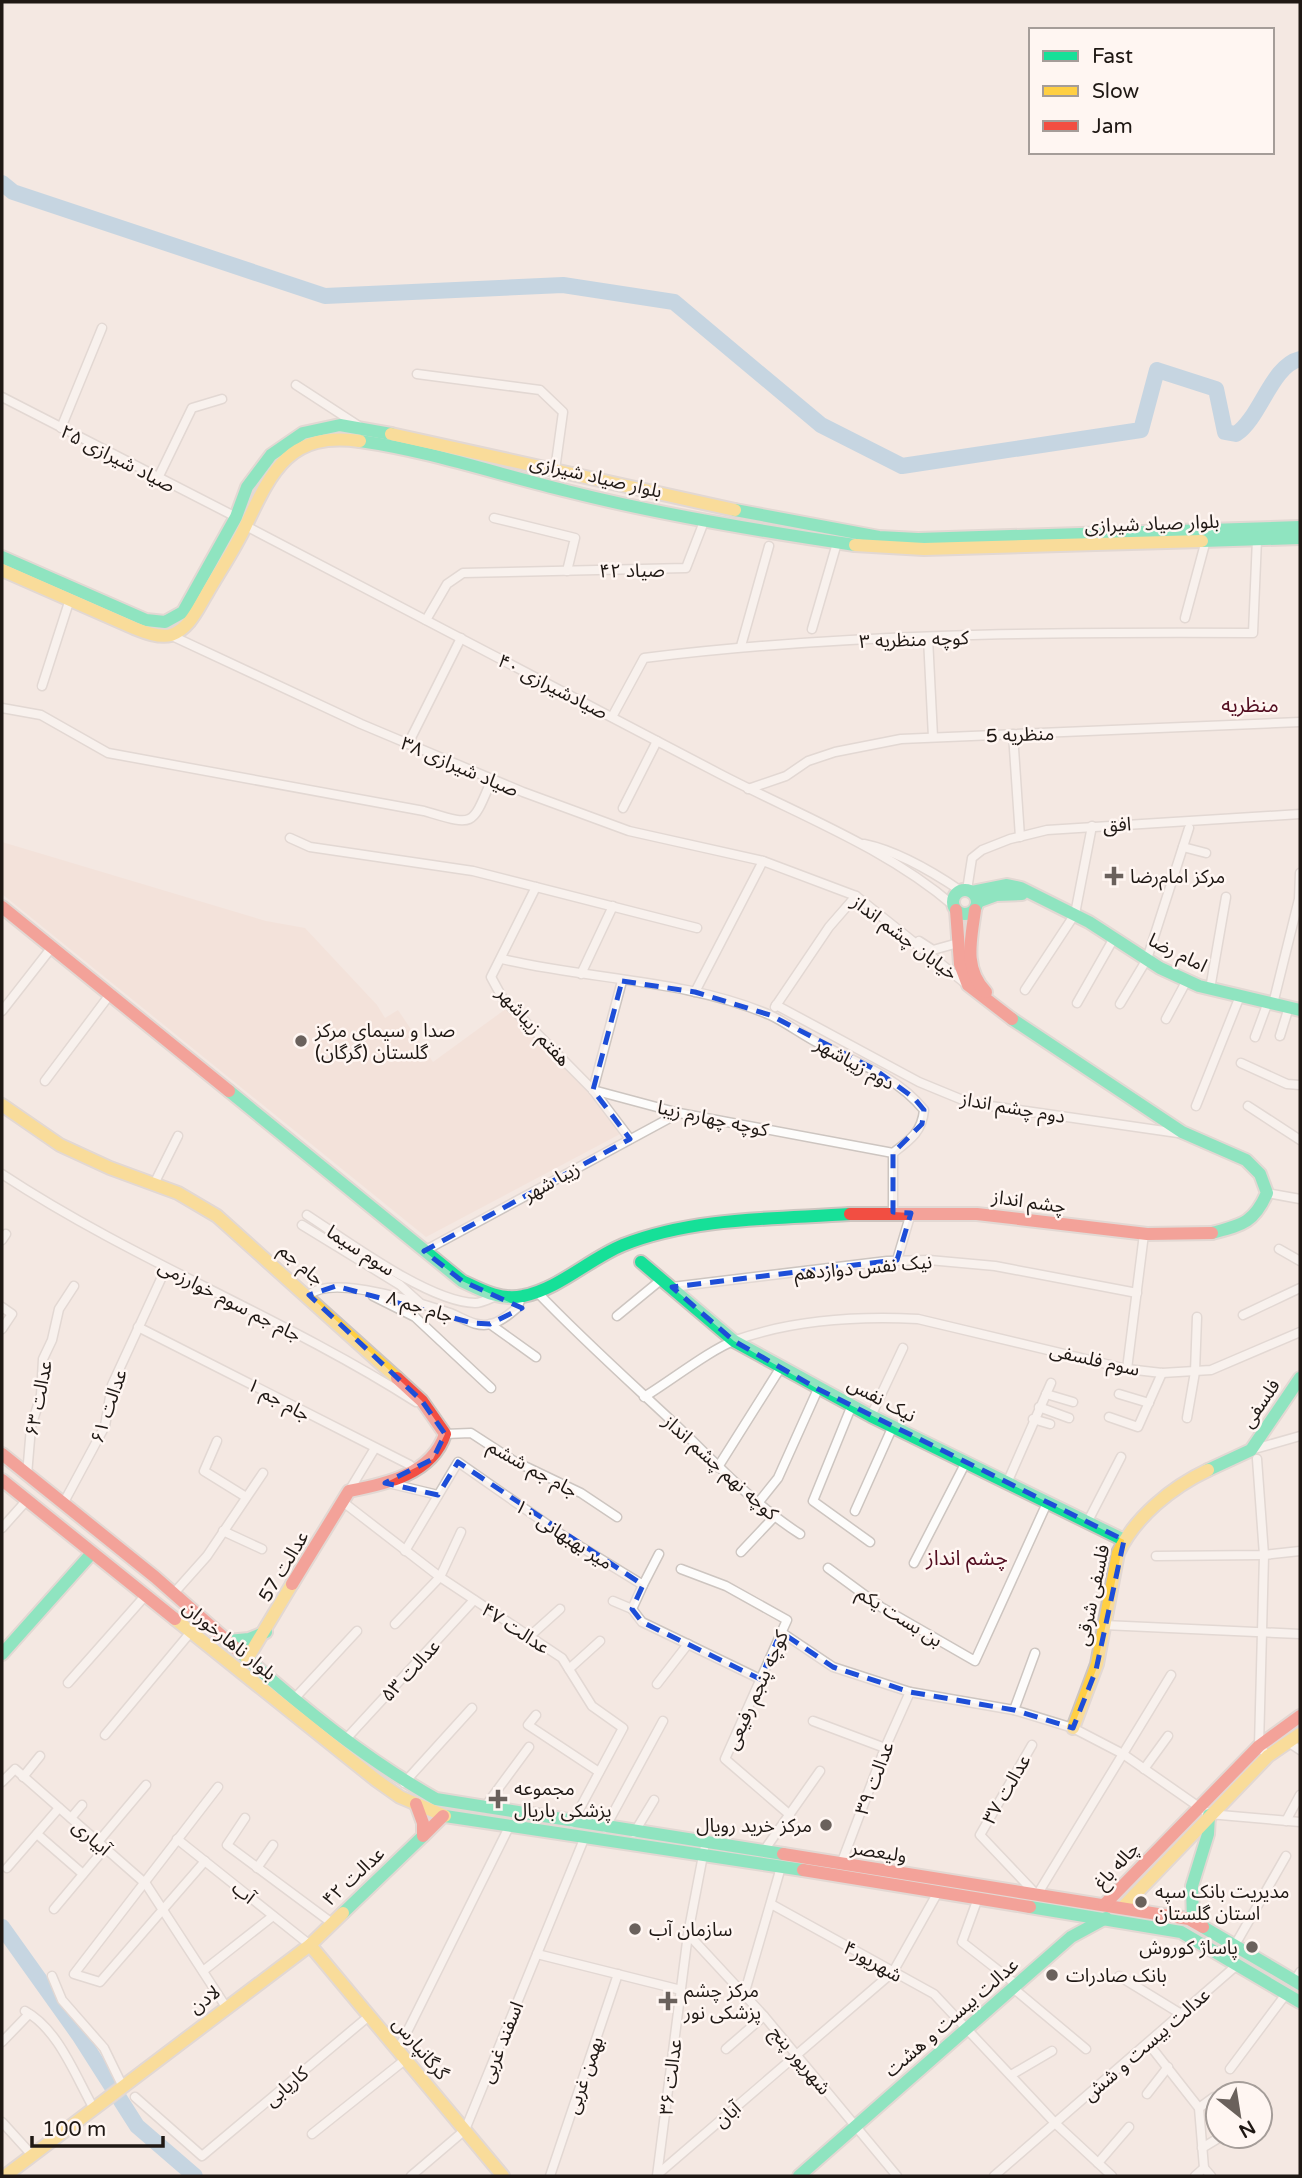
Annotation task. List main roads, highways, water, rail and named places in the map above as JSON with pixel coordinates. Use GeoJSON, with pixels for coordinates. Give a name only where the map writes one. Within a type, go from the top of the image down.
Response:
{"type":"FeatureCollection","features":[{"type":"Feature","properties":{"kind":"main road","name":"بلوار صیاد شیرازی"},"geometry":{"type":"LineString","coordinates":[[2,557],[70,599],[142,631],[170,635],[191,621],[241,522],[247,487],[258,471],[285,443],[322,428],[361,428],[784,521],[878,537],[918,539],[1206,534],[1257,539],[1300,538]]}},
{"type":"Feature","properties":{"kind":"main road","name":"بلوار صیاد شیرازی"},"geometry":{"type":"LineString","coordinates":[[2,570],[35,577],[146,620],[165,622],[175,619],[190,601],[280,463],[308,444],[340,438],[408,448],[569,492],[837,543],[924,550],[1300,527]]}},
{"type":"Feature","properties":{"kind":"main road","name":"امام رضا"},"geometry":{"type":"LineString","coordinates":[[970,897],[1007,885],[1050,901],[1075,914],[1147,959],[1187,980],[1210,989],[1295,1009]]}},
{"type":"Feature","properties":{"kind":"main road"},"geometry":{"type":"LineString","coordinates":[[955,908],[963,914],[970,897]]}},
{"type":"Feature","properties":{"kind":"main road"},"geometry":{"type":"LineString","coordinates":[[970,897],[954,898],[962,976],[968,985],[1034,1033]]}},
{"type":"Feature","properties":{"kind":"main road"},"geometry":{"type":"LineString","coordinates":[[970,897],[972,973],[980,986],[1034,1033]]}},
{"type":"Feature","properties":{"kind":"main road","name":"چشم انداز"},"geometry":{"type":"LineString","coordinates":[[2,907],[462,1281],[496,1296],[521,1297],[537,1292],[608,1250],[662,1232],[755,1220],[893,1212],[977,1214],[1144,1234],[1204,1235],[1241,1225],[1258,1213],[1267,1193],[1260,1174],[1246,1160],[1187,1134],[1132,1101],[1034,1033]]}},
{"type":"Feature","properties":{"kind":"main road","name":"جام جم"},"geometry":{"type":"LineString","coordinates":[[2,1105],[60,1145],[178,1193],[217,1216],[309,1295],[428,1409],[445,1434],[443,1449],[433,1459],[385,1483],[346,1496]]}},
{"type":"Feature","properties":{"kind":"main road","name":"نیک نفس"},"geometry":{"type":"LineString","coordinates":[[641,1262],[734,1341],[825,1387],[871,1416],[965,1464],[1124,1540]]}},
{"type":"Feature","properties":{"kind":"main road","name":"فلسفی"},"geometry":{"type":"LineString","coordinates":[[1254,1455],[1300,1378]]}},
{"type":"Feature","properties":{"kind":"main road","name":"بلوار ناهارخوران"},"geometry":{"type":"LineString","coordinates":[[2,1454],[174,1593],[247,1659],[345,1740],[404,1783],[436,1799]]}},
{"type":"Feature","properties":{"kind":"main road","name":"فلسفی شرقی"},"geometry":{"type":"LineString","coordinates":[[1073,1728],[1087,1702],[1118,1553],[1124,1540],[1147,1511],[1203,1472],[1254,1455]]}},
{"type":"Feature","properties":{"kind":"main road","name":"بلوار ناهارخوران"},"geometry":{"type":"LineString","coordinates":[[2,1480],[376,1780],[416,1804],[443,1816]]}},
{"type":"Feature","properties":{"kind":"main road","name":"عدالت 57"},"geometry":{"type":"LineString","coordinates":[[237,1671],[266,1632],[346,1496]]}},
{"type":"Feature","properties":{"kind":"main road"},"geometry":{"type":"LineString","coordinates":[[2,1652],[92,1553]]}},
{"type":"Feature","properties":{"kind":"main road"},"geometry":{"type":"LineString","coordinates":[[228,1641],[249,1639],[266,1632]]}},
{"type":"Feature","properties":{"kind":"main road","name":"چاله باغ"},"geometry":{"type":"LineString","coordinates":[[1105,1912],[1198,1806],[1259,1746],[1300,1716]]}},
{"type":"Feature","properties":{"kind":"main road","name":"چاله باغ"},"geometry":{"type":"LineString","coordinates":[[1105,1912],[1124,1906],[1209,1814],[1268,1756],[1300,1734]]}},
{"type":"Feature","properties":{"kind":"main road","name":"ولیعصر"},"geometry":{"type":"LineString","coordinates":[[436,1799],[634,1833],[781,1867],[1071,1913],[1105,1912]]}},
{"type":"Feature","properties":{"kind":"main road"},"geometry":{"type":"LineString","coordinates":[[416,1804],[424,1824],[423,1836]]}},
{"type":"Feature","properties":{"kind":"main road"},"geometry":{"type":"LineString","coordinates":[[1193,1922],[1192,1886],[1208,1834],[1209,1814]]}},
{"type":"Feature","properties":{"kind":"main road","name":"ولیعصر"},"geometry":{"type":"LineString","coordinates":[[443,1816],[584,1839],[763,1852],[1037,1895],[1181,1932],[1300,2002]]}},
{"type":"Feature","properties":{"kind":"main road","name":"عدالت ۴۲"},"geometry":{"type":"LineString","coordinates":[[310,1945],[443,1816]]}},
{"type":"Feature","properties":{"kind":"main road"},"geometry":{"type":"LineString","coordinates":[[1124,1906],[1193,1922],[1298,1979]]}},
{"type":"Feature","properties":{"kind":"main road","name":"عدالت بیست و هشت"},"geometry":{"type":"LineString","coordinates":[[799,2176],[1071,1937],[1105,1912]]}},
{"type":"Feature","properties":{"kind":"main road"},"geometry":{"type":"LineString","coordinates":[[1071,1913],[1075,1921],[1071,1937]]}},
{"type":"Feature","properties":{"kind":"main road","name":"لادن"},"geometry":{"type":"LineString","coordinates":[[5,2176],[310,1945]]}},
{"type":"Feature","properties":{"kind":"main road","name":"گرگانپارس"},"geometry":{"type":"LineString","coordinates":[[310,1945],[503,2176]]}},
{"type":"Feature","properties":{"kind":"waterway"},"geometry":{"type":"LineString","coordinates":[[2,183],[13,192],[325,296],[563,285],[674,302],[821,425],[902,466],[1141,430],[1157,370],[1216,389],[1225,432],[1236,434],[1245,426],[1281,371],[1300,359]]}},
{"type":"Feature","properties":{"kind":"waterway"},"geometry":{"type":"LineString","coordinates":[[2,1927],[79,2035],[137,2126],[195,2176]]}},
{"type":"Feature","properties":{"kind":"place","name":"مرکز امام‌رضا"},"geometry":{"type":"Point","coordinates":[1114,876]}},
{"type":"Feature","properties":{"kind":"place","name":"صدا و سیمای مرکز گلستان (گرگان)"},"geometry":{"type":"Point","coordinates":[301,1041]}},
{"type":"Feature","properties":{"kind":"place","name":"مجموعه پزشکی باریال"},"geometry":{"type":"Point","coordinates":[498,1799]}},
{"type":"Feature","properties":{"kind":"place","name":"مرکز خرید رویال"},"geometry":{"type":"Point","coordinates":[826,1825]}},
{"type":"Feature","properties":{"kind":"place","name":"مدیریت بانک سپه استان گلستان"},"geometry":{"type":"Point","coordinates":[1141,1902]}},
{"type":"Feature","properties":{"kind":"place","name":"سازمان آب"},"geometry":{"type":"Point","coordinates":[635,1929]}},
{"type":"Feature","properties":{"kind":"place","name":"پاساژ کوروش"},"geometry":{"type":"Point","coordinates":[1252,1947]}},
{"type":"Feature","properties":{"kind":"place","name":"بانک صادرات"},"geometry":{"type":"Point","coordinates":[1052,1975]}},
{"type":"Feature","properties":{"kind":"place","name":"مرکز چشم پزشکی نور"},"geometry":{"type":"Point","coordinates":[668,2001]}},
{"type":"Feature","properties":{"kind":"district","name":"منظریه"},"geometry":{"type":"Point","coordinates":[1250,705]}},
{"type":"Feature","properties":{"kind":"district","name":"چشم انداز"},"geometry":{"type":"Point","coordinates":[967,1558]}}]}
